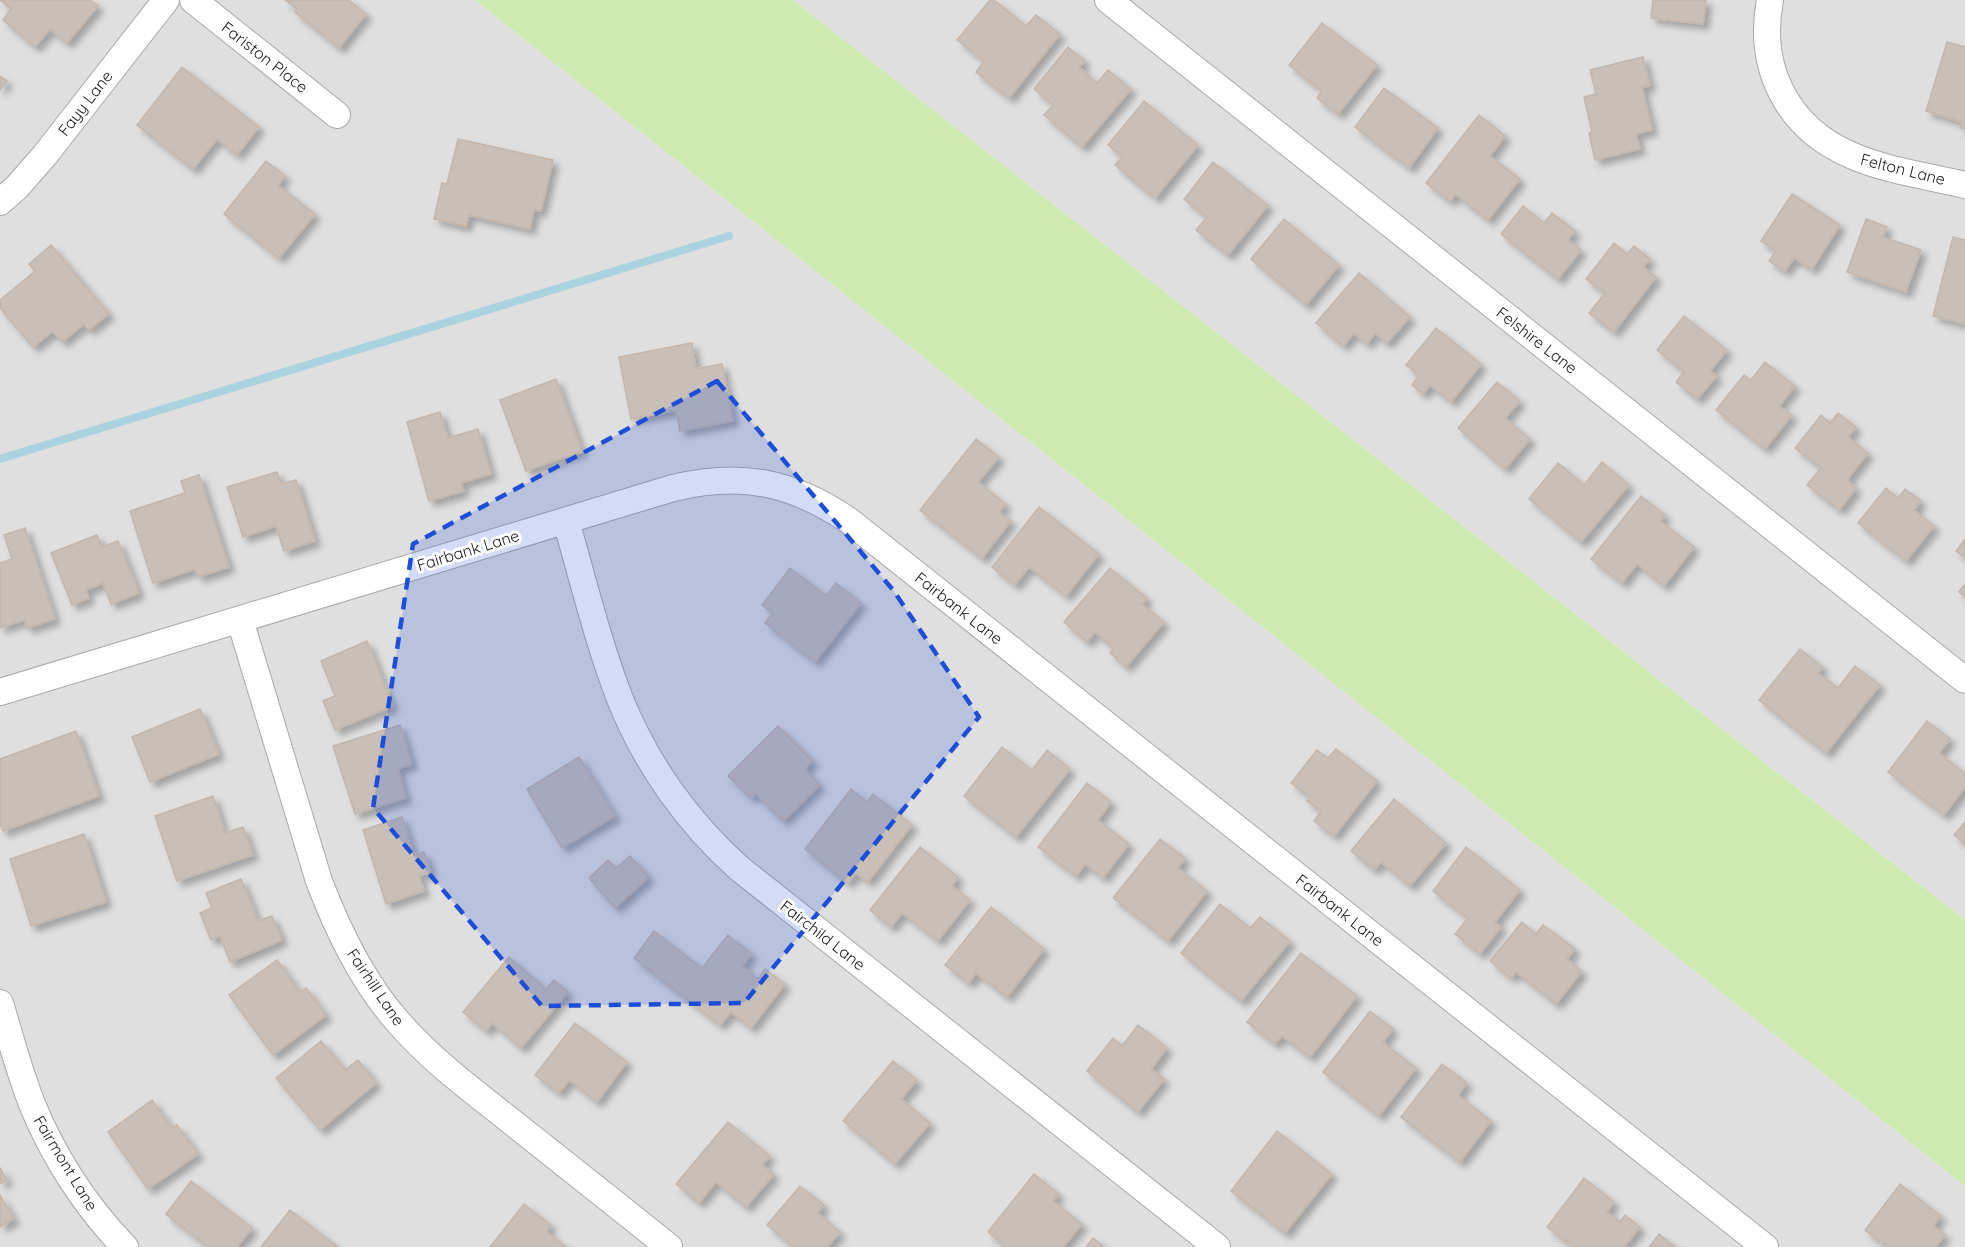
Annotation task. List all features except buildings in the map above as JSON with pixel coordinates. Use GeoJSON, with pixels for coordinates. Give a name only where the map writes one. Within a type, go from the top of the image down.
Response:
{"type":"FeatureCollection","features":[{"type":"Feature","properties":{"kind":"street","name":"Fayy Lane"},"geometry":{"type":"LineString","coordinates":[[0,202],[17,187],[45,155],[166,0]]}},
{"type":"Feature","properties":{"kind":"street","name":"Fariston Place"},"geometry":{"type":"LineString","coordinates":[[193,0],[337,115]]}},
{"type":"Feature","properties":{"kind":"street","name":"Felshire Lane"},"geometry":{"type":"LineString","coordinates":[[1108,0],[1965,680]]}},
{"type":"Feature","properties":{"kind":"street","name":"Felton Lane"},"geometry":{"type":"LineString","coordinates":[[1770,0],[1766,26],[1768,61],[1788,104],[1809,128],[1837,148],[1863,160],[1965,185]]}},
{"type":"Feature","properties":{"kind":"street","name":"Fairbank Lane"},"geometry":{"type":"LineString","coordinates":[[0,692],[673,488],[693,483],[730,479],[765,483],[782,488],[801,494],[833,510],[1766,1247]]}},
{"type":"Feature","properties":{"kind":"street","name":"Fairchild Lane"},"geometry":{"type":"LineString","coordinates":[[566,520],[609,669],[621,701],[646,753],[690,819],[740,869],[1217,1247]]}},
{"type":"Feature","properties":{"kind":"street","name":"Fairhill Lane"},"geometry":{"type":"LineString","coordinates":[[240,620],[327,901],[342,936],[378,996],[398,1022],[441,1065],[669,1247]]}},
{"type":"Feature","properties":{"kind":"street","name":"Fairmont Lane"},"geometry":{"type":"LineString","coordinates":[[0,1002],[24,1084],[40,1124],[83,1195],[99,1218],[125,1247]]}},
{"type":"Feature","properties":{"kind":"highlighted area"},"geometry":{"type":"Polygon","coordinates":[[[717,381],[893,590],[979,717],[744,1003],[542,1006],[373,808],[413,544],[717,381]]]}},
{"type":"Feature","properties":{"kind":"shaded area"},"geometry":{"type":"Polygon","coordinates":[[[0,0],[475,0],[1965,1186],[1965,1247],[0,1247],[0,0]]]}},
{"type":"Feature","properties":{"kind":"shaded area"},"geometry":{"type":"Polygon","coordinates":[[[793,0],[1965,0],[1965,920],[812,15],[793,0]]]}},
{"type":"Feature","properties":{"kind":"green space"},"geometry":{"type":"Polygon","coordinates":[[[475,0],[793,0],[1965,920],[1965,1186],[475,0]]]}},
{"type":"Feature","properties":{"kind":"waterway"},"geometry":{"type":"LineString","coordinates":[[0,459],[729,236]]}}]}
